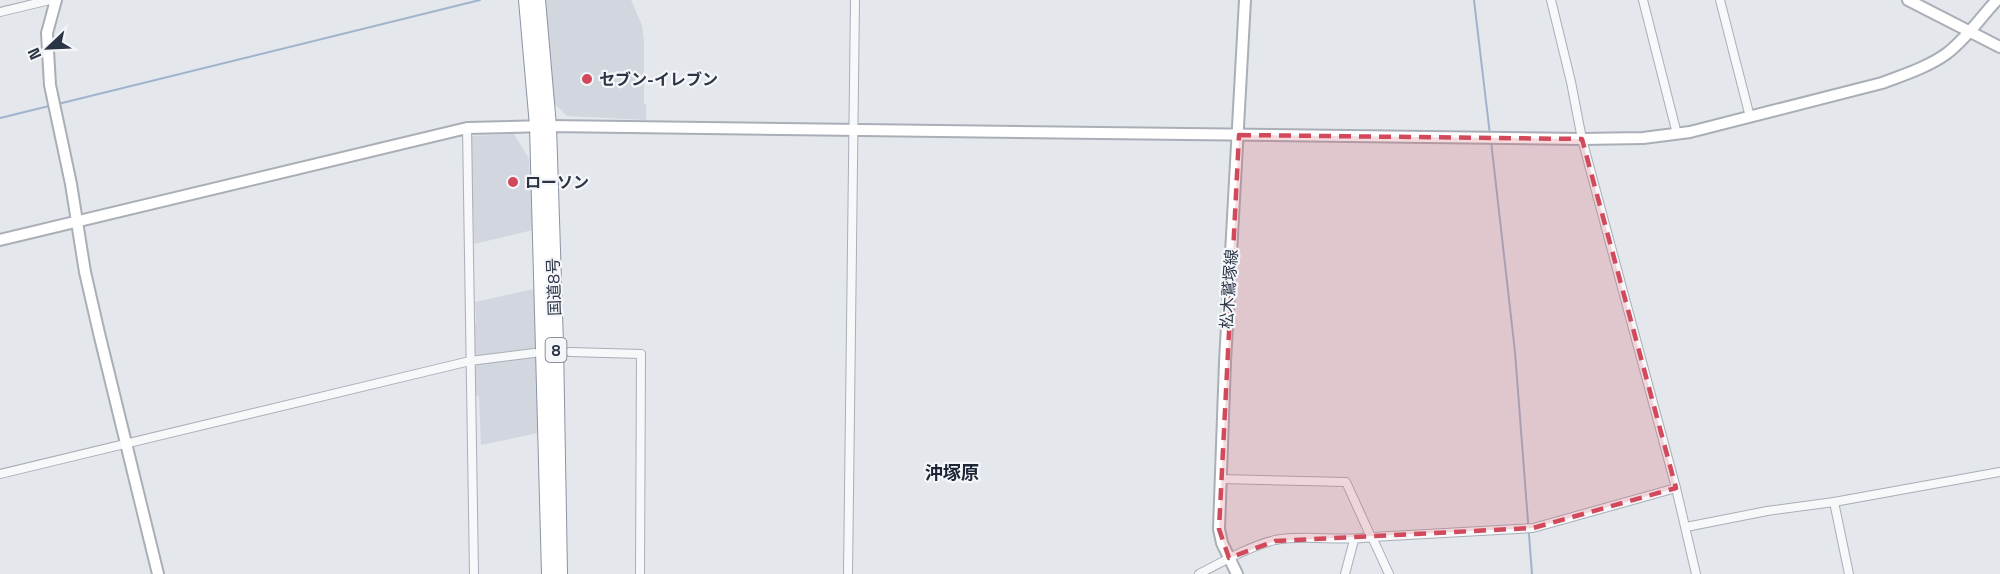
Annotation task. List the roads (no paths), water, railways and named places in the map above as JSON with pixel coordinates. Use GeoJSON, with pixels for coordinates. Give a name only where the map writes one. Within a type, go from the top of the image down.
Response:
{"type":"FeatureCollection","features":[{"type":"Feature","properties":{"kind":"highway","name":"国道8号"},"geometry":{"type":"LineString","coordinates":[[532,5],[543,126],[556,344],[560,574]]}},
{"type":"Feature","properties":{"kind":"highway","name":"国道8号"},"geometry":{"type":"LineString","coordinates":[[543,126],[549,574]]}},
{"type":"Feature","properties":{"kind":"street"},"geometry":{"type":"LineString","coordinates":[[0,12],[50,0]]}},
{"type":"Feature","properties":{"kind":"street"},"geometry":{"type":"LineString","coordinates":[[56,0],[47,33],[50,85],[99,333],[158,574]]}},
{"type":"Feature","properties":{"kind":"street"},"geometry":{"type":"LineString","coordinates":[[848,574],[855,0]]}},
{"type":"Feature","properties":{"kind":"street","name":"松木鷲塚線"},"geometry":{"type":"LineString","coordinates":[[1237,574],[1222,543],[1219,529],[1225,362],[1245,0]]}},
{"type":"Feature","properties":{"kind":"street"},"geometry":{"type":"LineString","coordinates":[[1551,0],[1582,139],[1676,488],[1696,574]]}},
{"type":"Feature","properties":{"kind":"street"},"geometry":{"type":"LineString","coordinates":[[1643,0],[1677,134]]}},
{"type":"Feature","properties":{"kind":"street"},"geometry":{"type":"LineString","coordinates":[[1720,0],[1750,117]]}},
{"type":"Feature","properties":{"kind":"street"},"geometry":{"type":"LineString","coordinates":[[1908,0],[2000,47]]}},
{"type":"Feature","properties":{"kind":"street"},"geometry":{"type":"LineString","coordinates":[[0,240],[467,128],[543,126],[854,129],[1582,139],[1643,138],[1677,134],[1750,117],[1904,75],[1945,55],[1970,32],[1998,0]]}},
{"type":"Feature","properties":{"kind":"street"},"geometry":{"type":"LineString","coordinates":[[467,128],[474,574]]}},
{"type":"Feature","properties":{"kind":"street"},"geometry":{"type":"LineString","coordinates":[[570,352],[641,354],[640,574]]}},
{"type":"Feature","properties":{"kind":"street"},"geometry":{"type":"LineString","coordinates":[[0,474],[470,361],[534,353]]}},
{"type":"Feature","properties":{"kind":"street"},"geometry":{"type":"LineString","coordinates":[[1686,527],[2000,472]]}},
{"type":"Feature","properties":{"kind":"street"},"geometry":{"type":"LineString","coordinates":[[1220,479],[1346,482],[1389,574]]}},
{"type":"Feature","properties":{"kind":"street"},"geometry":{"type":"LineString","coordinates":[[1199,574],[1229,558],[1275,540],[1353,540],[1533,528],[1676,488]]}},
{"type":"Feature","properties":{"kind":"street"},"geometry":{"type":"LineString","coordinates":[[1834,502],[1850,574]]}},
{"type":"Feature","properties":{"kind":"street"},"geometry":{"type":"LineString","coordinates":[[1345,574],[1353,540]]}},
{"type":"Feature","properties":{"kind":"waterway"},"geometry":{"type":"LineString","coordinates":[[58,104],[480,0]]}},
{"type":"Feature","properties":{"kind":"waterway"},"geometry":{"type":"LineString","coordinates":[[1474,0],[1490,135]]}},
{"type":"Feature","properties":{"kind":"waterway"},"geometry":{"type":"LineString","coordinates":[[0,118],[49,106]]}},
{"type":"Feature","properties":{"kind":"waterway"},"geometry":{"type":"LineString","coordinates":[[1491,141],[1515,352],[1532,574]]}},
{"type":"Feature","properties":{"kind":"place","name":"セブン-イレブン"},"geometry":{"type":"Point","coordinates":[587,79]}},
{"type":"Feature","properties":{"kind":"place","name":"ローソン"},"geometry":{"type":"Point","coordinates":[513,182]}},
{"type":"Feature","properties":{"kind":"district","name":"沖塚原"},"geometry":{"type":"Point","coordinates":[952,472]}}]}
